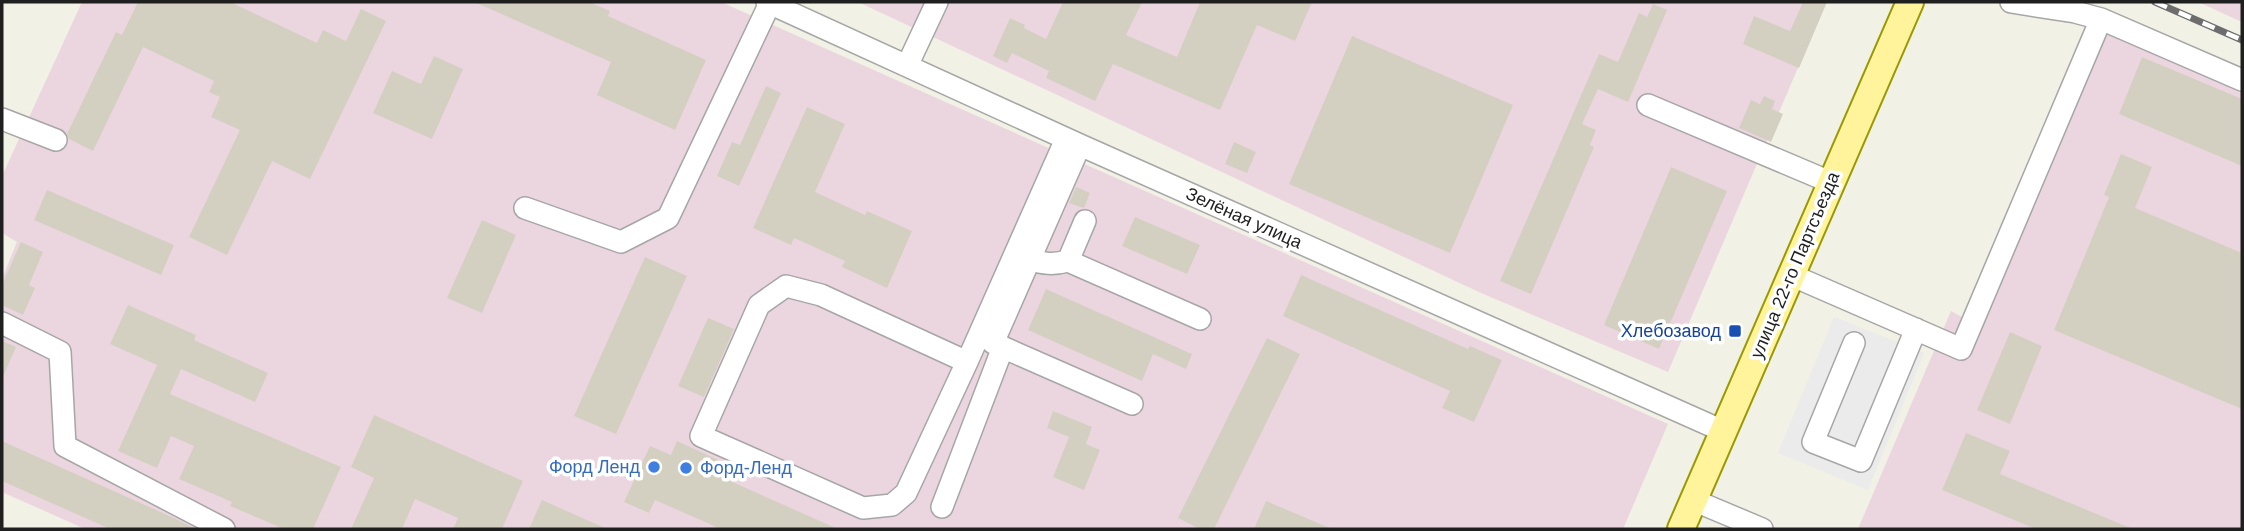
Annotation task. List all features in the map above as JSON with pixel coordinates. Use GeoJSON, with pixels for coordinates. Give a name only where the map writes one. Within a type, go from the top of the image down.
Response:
{"type":"FeatureCollection","features":[{"type":"Feature","properties":{"kind":"main road","name":"улица 22-го Партсъезда"},"geometry":{"type":"LineString","coordinates":[[1681,529],[1910,2]]}},
{"type":"Feature","properties":{"kind":"street"},"geometry":{"type":"LineString","coordinates":[[525,208],[621,242],[668,218],[768,2]]}},
{"type":"Feature","properties":{"kind":"street","name":"Зелёная улица"},"geometry":{"type":"LineString","coordinates":[[768,2],[1073,142],[1723,431]]}},
{"type":"Feature","properties":{"kind":"street"},"geometry":{"type":"LineString","coordinates":[[907,66],[937,2]]}},
{"type":"Feature","properties":{"kind":"street"},"geometry":{"type":"LineString","coordinates":[[2011,2],[2101,19],[2242,80]]}},
{"type":"Feature","properties":{"kind":"street"},"geometry":{"type":"LineString","coordinates":[[1791,275],[1961,349],[2101,19]]}},
{"type":"Feature","properties":{"kind":"street"},"geometry":{"type":"LineString","coordinates":[[1648,105],[1830,182]]}},
{"type":"Feature","properties":{"kind":"street"},"geometry":{"type":"LineString","coordinates":[[2,120],[56,140]]}},
{"type":"Feature","properties":{"kind":"street"},"geometry":{"type":"LineString","coordinates":[[1073,142],[1029,259],[993,342],[1132,404]]}},
{"type":"Feature","properties":{"kind":"street"},"geometry":{"type":"LineString","coordinates":[[967,362],[821,295],[786,286],[759,305],[701,436],[863,508],[892,505],[906,493],[1073,142]]}},
{"type":"Feature","properties":{"kind":"street"},"geometry":{"type":"LineString","coordinates":[[1068,261],[1085,221]]}},
{"type":"Feature","properties":{"kind":"street"},"geometry":{"type":"LineString","coordinates":[[1029,259],[1044,264],[1068,261],[1200,319]]}},
{"type":"Feature","properties":{"kind":"street"},"geometry":{"type":"LineString","coordinates":[[2,323],[60,352],[65,446],[224,529]]}},
{"type":"Feature","properties":{"kind":"street"},"geometry":{"type":"LineString","coordinates":[[1854,343],[1814,442],[1861,461],[1916,329]]}},
{"type":"Feature","properties":{"kind":"street"},"geometry":{"type":"LineString","coordinates":[[942,507],[1003,347]]}},
{"type":"Feature","properties":{"kind":"street"},"geometry":{"type":"LineString","coordinates":[[1693,500],[1762,529]]}},
{"type":"Feature","properties":{"kind":"shaded area"},"geometry":{"type":"Polygon","coordinates":[[[82,2],[721,2],[1668,424],[1623,529],[85,529],[2,492],[2,279],[17,242],[2,233],[2,176],[82,2]]]}},
{"type":"Feature","properties":{"kind":"shaded area"},"geometry":{"type":"Polygon","coordinates":[[[858,2],[1826,2],[1668,372],[1481,293],[858,2]]]}},
{"type":"Feature","properties":{"kind":"shaded area"},"geometry":{"type":"Polygon","coordinates":[[[2198,2],[2242,2],[2242,22],[2198,2]]]}},
{"type":"Feature","properties":{"kind":"shaded area"},"geometry":{"type":"Polygon","coordinates":[[[2101,19],[2242,81],[2242,529],[1858,529],[1951,311],[1971,322],[2101,19]]]}},
{"type":"Feature","properties":{"kind":"shaded area"},"geometry":{"type":"Polygon","coordinates":[[[1834,317],[1924,353],[1868,490],[1778,453],[1834,317]]]}},
{"type":"Feature","properties":{"kind":"building"},"geometry":{"type":"Polygon","coordinates":[[[138,2],[230,2],[317,43],[323,30],[346,41],[361,9],[386,21],[310,179],[272,161],[227,255],[189,237],[240,130],[211,117],[220,97],[209,92],[214,81],[143,47],[93,151],[69,139],[67,134],[116,32],[122,35],[138,2]]]}},
{"type":"Feature","properties":{"kind":"building"},"geometry":{"type":"Polygon","coordinates":[[[474,2],[589,2],[610,11],[608,16],[706,60],[675,130],[597,95],[611,62],[474,2]]]}},
{"type":"Feature","properties":{"kind":"building"},"geometry":{"type":"Polygon","coordinates":[[[1063,2],[1142,2],[1126,35],[1177,57],[1200,2],[1312,2],[1295,41],[1257,25],[1220,110],[1113,64],[1095,101],[1046,78],[1049,71],[1012,53],[1007,63],[993,56],[1010,18],[1046,39],[1063,2]]]}},
{"type":"Feature","properties":{"kind":"building"},"geometry":{"type":"Polygon","coordinates":[[[1803,2],[1827,2],[1799,68],[1743,44],[1754,16],[1790,31],[1803,2]]]}},
{"type":"Feature","properties":{"kind":"building"},"geometry":{"type":"Polygon","coordinates":[[[1653,4],[1667,10],[1628,102],[1598,89],[1582,124],[1596,130],[1590,145],[1594,147],[1531,294],[1500,281],[1599,54],[1618,62],[1639,13],[1647,17],[1653,4]]]}},
{"type":"Feature","properties":{"kind":"building"},"geometry":{"type":"Polygon","coordinates":[[[1352,36],[1513,105],[1450,253],[1289,184],[1352,36]]]}},
{"type":"Feature","properties":{"kind":"building"},"geometry":{"type":"Polygon","coordinates":[[[434,56],[463,69],[432,139],[373,113],[392,71],[421,84],[434,56]]]}},
{"type":"Feature","properties":{"kind":"building"},"geometry":{"type":"Polygon","coordinates":[[[2142,57],[2242,99],[2242,166],[2119,114],[2142,57]]]}},
{"type":"Feature","properties":{"kind":"building"},"geometry":{"type":"Polygon","coordinates":[[[766,86],[781,93],[739,186],[717,176],[732,142],[740,145],[766,86]]]}},
{"type":"Feature","properties":{"kind":"building"},"geometry":{"type":"Polygon","coordinates":[[[1764,96],[1775,101],[1772,109],[1783,114],[1771,142],[1739,128],[1751,100],[1760,104],[1764,96]]]}},
{"type":"Feature","properties":{"kind":"building"},"geometry":{"type":"Polygon","coordinates":[[[807,107],[845,124],[815,192],[865,215],[867,211],[912,231],[887,288],[842,267],[845,261],[794,238],[791,245],[753,228],[807,107]]]}},
{"type":"Feature","properties":{"kind":"building"},"geometry":{"type":"Polygon","coordinates":[[[1234,142],[1256,152],[1247,173],[1225,164],[1234,142]]]}},
{"type":"Feature","properties":{"kind":"building"},"geometry":{"type":"Polygon","coordinates":[[[2121,154],[2152,167],[2135,208],[2242,253],[2242,409],[2054,330],[2109,197],[2104,195],[2121,154]]]}},
{"type":"Feature","properties":{"kind":"building"},"geometry":{"type":"Polygon","coordinates":[[[1671,167],[1727,191],[1659,349],[1604,325],[1671,167]]]}},
{"type":"Feature","properties":{"kind":"building"},"geometry":{"type":"Polygon","coordinates":[[[1076,187],[1090,193],[1084,208],[1069,203],[1076,187]]]}},
{"type":"Feature","properties":{"kind":"building"},"geometry":{"type":"Polygon","coordinates":[[[47,190],[174,245],[161,275],[34,220],[47,190]]]}},
{"type":"Feature","properties":{"kind":"building"},"geometry":{"type":"Polygon","coordinates":[[[1135,217],[1200,245],[1187,274],[1122,246],[1135,217]]]}},
{"type":"Feature","properties":{"kind":"building"},"geometry":{"type":"Polygon","coordinates":[[[482,220],[516,235],[482,313],[447,298],[482,220]]]}},
{"type":"Feature","properties":{"kind":"building"},"geometry":{"type":"Polygon","coordinates":[[[21,242],[43,252],[29,285],[35,288],[23,315],[2,305],[2,285],[21,242]]]}},
{"type":"Feature","properties":{"kind":"building"},"geometry":{"type":"Polygon","coordinates":[[[645,257],[687,276],[616,434],[574,416],[645,257]]]}},
{"type":"Feature","properties":{"kind":"building"},"geometry":{"type":"Polygon","coordinates":[[[1301,275],[1468,349],[1470,346],[1502,360],[1474,422],[1442,408],[1450,391],[1283,316],[1301,275]]]}},
{"type":"Feature","properties":{"kind":"building"},"geometry":{"type":"Polygon","coordinates":[[[1046,289],[1192,354],[1186,369],[1153,354],[1142,381],[1028,330],[1046,289]]]}},
{"type":"Feature","properties":{"kind":"building"},"geometry":{"type":"Polygon","coordinates":[[[128,305],[196,335],[194,340],[268,373],[255,402],[181,369],[170,394],[341,467],[313,529],[284,529],[230,506],[232,502],[179,479],[194,446],[171,436],[157,468],[118,451],[157,365],[110,344],[128,305]]]}},
{"type":"Feature","properties":{"kind":"building"},"geometry":{"type":"Polygon","coordinates":[[[708,318],[734,329],[704,397],[678,386],[708,318]]]}},
{"type":"Feature","properties":{"kind":"building"},"geometry":{"type":"Polygon","coordinates":[[[2010,332],[2042,346],[2010,424],[1977,410],[2010,332]]]}},
{"type":"Feature","properties":{"kind":"building"},"geometry":{"type":"Polygon","coordinates":[[[1267,338],[1300,354],[1214,529],[1200,529],[1178,518],[1267,338]]]}},
{"type":"Feature","properties":{"kind":"building"},"geometry":{"type":"Polygon","coordinates":[[[2,341],[16,347],[2,379],[2,341]]]}},
{"type":"Feature","properties":{"kind":"building"},"geometry":{"type":"Polygon","coordinates":[[[1053,411],[1092,427],[1086,444],[1100,450],[1084,490],[1053,477],[1069,437],[1047,428],[1053,411]]]}},
{"type":"Feature","properties":{"kind":"building"},"geometry":{"type":"Polygon","coordinates":[[[374,415],[523,481],[502,529],[453,529],[458,518],[415,499],[402,529],[351,529],[374,478],[351,467],[374,415]]]}},
{"type":"Feature","properties":{"kind":"building"},"geometry":{"type":"Polygon","coordinates":[[[1966,433],[2010,451],[2000,474],[2133,529],[2036,529],[1942,490],[1966,433]]]}},
{"type":"Feature","properties":{"kind":"building"},"geometry":{"type":"Polygon","coordinates":[[[2,441],[196,529],[110,529],[2,481],[2,441]]]}},
{"type":"Feature","properties":{"kind":"building"},"geometry":{"type":"Polygon","coordinates":[[[677,441],[725,463],[719,476],[838,529],[721,529],[655,500],[649,513],[624,502],[650,446],[671,455],[677,441]]]}},
{"type":"Feature","properties":{"kind":"building"},"geometry":{"type":"Polygon","coordinates":[[[542,500],[607,529],[529,529],[542,500]]]}},
{"type":"Feature","properties":{"kind":"building"},"geometry":{"type":"Polygon","coordinates":[[[1266,501],[1332,529],[1254,529],[1266,501]]]}},
{"type":"Feature","properties":{"kind":"railway"},"geometry":{"type":"LineString","coordinates":[[2155,2],[2242,40]]}},
{"type":"Feature","properties":{"kind":"place","name":"Хлебозавод"},"geometry":{"type":"Point","coordinates":[1735,331]}},
{"type":"Feature","properties":{"kind":"place","name":"Форд Ленд"},"geometry":{"type":"Point","coordinates":[654,467]}},
{"type":"Feature","properties":{"kind":"place","name":"Форд-Ленд"},"geometry":{"type":"Point","coordinates":[686,468]}}]}
